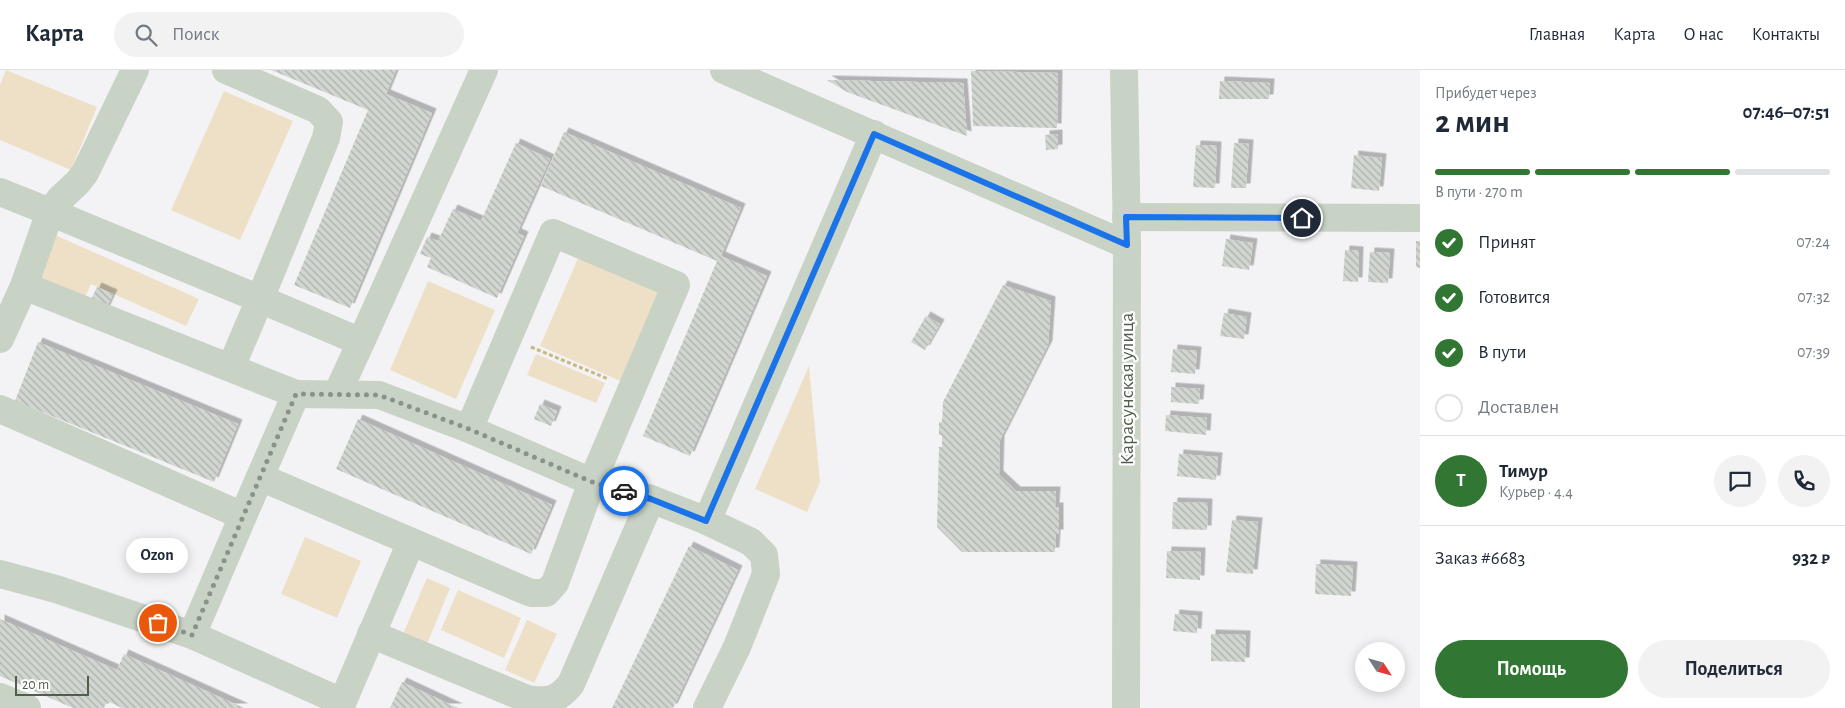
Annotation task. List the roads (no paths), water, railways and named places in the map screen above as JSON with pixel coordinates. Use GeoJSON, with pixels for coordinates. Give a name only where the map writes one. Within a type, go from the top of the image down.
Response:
{"type":"FeatureCollection","features":[{"type":"Feature","properties":{"kind":"street"},"geometry":{"type":"LineString","coordinates":[[0,340],[24,286],[50,212],[60,198],[86,173],[135,70]]}},
{"type":"Feature","properties":{"kind":"street"},"geometry":{"type":"LineString","coordinates":[[226,70],[318,110],[329,122],[326,138],[231,367]]}},
{"type":"Feature","properties":{"kind":"street"},"geometry":{"type":"LineString","coordinates":[[337,394],[484,70]]}},
{"type":"Feature","properties":{"kind":"street"},"geometry":{"type":"LineString","coordinates":[[724,70],[1127,245]]}},
{"type":"Feature","properties":{"kind":"street","name":"Карасунская улица"},"geometry":{"type":"LineString","coordinates":[[1124,70],[1127,245],[1126,708]]}},
{"type":"Feature","properties":{"kind":"street"},"geometry":{"type":"LineString","coordinates":[[706,521],[874,134]]}},
{"type":"Feature","properties":{"kind":"street"},"geometry":{"type":"LineString","coordinates":[[0,192],[361,342]]}},
{"type":"Feature","properties":{"kind":"street"},"geometry":{"type":"LineString","coordinates":[[1126,217],[1420,218]]}},
{"type":"Feature","properties":{"kind":"street"},"geometry":{"type":"LineString","coordinates":[[260,477],[531,593],[546,593],[555,583],[592,482],[676,285],[553,233],[469,429]]}},
{"type":"Feature","properties":{"kind":"street"},"geometry":{"type":"LineString","coordinates":[[24,286],[296,394],[379,395],[469,429],[592,482],[651,499],[706,521],[751,542],[764,555],[766,574],[737,647],[707,708]]}},
{"type":"Feature","properties":{"kind":"street"},"geometry":{"type":"LineString","coordinates":[[192,635],[296,394]]}},
{"type":"Feature","properties":{"kind":"street"},"geometry":{"type":"LineString","coordinates":[[0,409],[243,516]]}},
{"type":"Feature","properties":{"kind":"street"},"geometry":{"type":"LineString","coordinates":[[371,634],[527,698],[553,700],[571,684],[651,499]]}},
{"type":"Feature","properties":{"kind":"street"},"geometry":{"type":"LineString","coordinates":[[0,574],[56,589],[192,635],[341,705],[411,542]]}},
{"type":"Feature","properties":{"kind":"street"},"geometry":{"type":"LineString","coordinates":[[0,697],[27,708]]}},
{"type":"Feature","properties":{"kind":"place","name":"Ozon"},"geometry":{"type":"Point","coordinates":[158,623]}}]}
